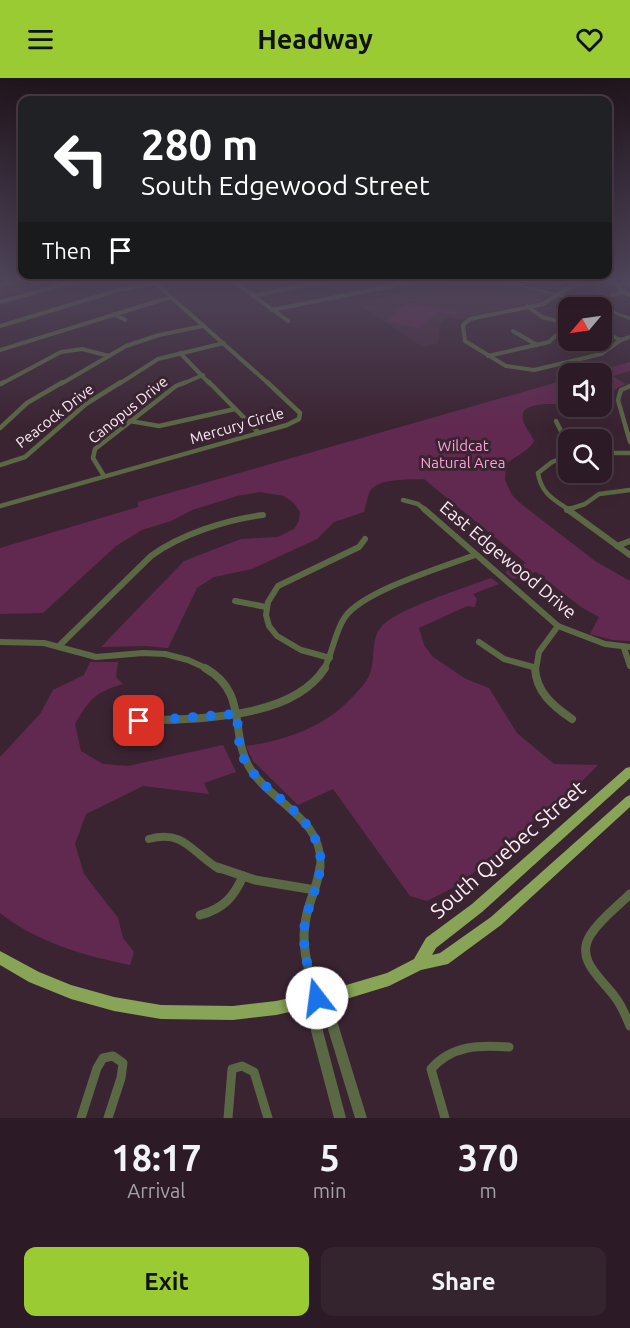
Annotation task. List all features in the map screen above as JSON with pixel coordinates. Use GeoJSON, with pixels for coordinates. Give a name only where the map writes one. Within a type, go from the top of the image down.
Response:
{"type":"FeatureCollection","features":[{"type":"Feature","properties":{"kind":"main road","name":"South Quebec Street"},"geometry":{"type":"LineString","coordinates":[[418,964],[430,943],[477,908],[630,771]]}},
{"type":"Feature","properties":{"kind":"main road"},"geometry":{"type":"LineString","coordinates":[[0,958],[32,976],[71,992],[114,1004],[161,1012],[233,1013],[276,1008],[372,985],[418,964],[443,960],[476,937],[630,800]]}},
{"type":"Feature","properties":{"kind":"street"},"geometry":{"type":"LineString","coordinates":[[0,350],[62,331]]}},
{"type":"Feature","properties":{"kind":"street"},"geometry":{"type":"LineString","coordinates":[[0,428],[27,404],[126,346],[181,331]]}},
{"type":"Feature","properties":{"kind":"street","name":"Mercury Circle"},"geometry":{"type":"LineString","coordinates":[[0,506],[259,433],[299,419],[300,413],[209,331]]}},
{"type":"Feature","properties":{"kind":"street"},"geometry":{"type":"LineString","coordinates":[[464,331],[465,341],[488,356],[506,366],[534,370],[601,354],[627,339]]}},
{"type":"Feature","properties":{"kind":"street"},"geometry":{"type":"LineString","coordinates":[[513,331],[537,345]]}},
{"type":"Feature","properties":{"kind":"street"},"geometry":{"type":"LineString","coordinates":[[488,356],[537,345],[552,340],[558,334]]}},
{"type":"Feature","properties":{"kind":"street"},"geometry":{"type":"LineString","coordinates":[[612,335],[627,339]]}},
{"type":"Feature","properties":{"kind":"street","name":"Peacock Drive"},"geometry":{"type":"LineString","coordinates":[[0,465],[25,456],[86,404],[158,359],[224,343]]}},
{"type":"Feature","properties":{"kind":"street"},"geometry":{"type":"LineString","coordinates":[[1,383],[61,352],[82,349],[109,356]]}},
{"type":"Feature","properties":{"kind":"street"},"geometry":{"type":"LineString","coordinates":[[180,353],[259,433]]}},
{"type":"Feature","properties":{"kind":"street","name":"Canopus Drive"},"geometry":{"type":"LineString","coordinates":[[104,476],[93,458],[95,449],[181,382],[203,375]]}},
{"type":"Feature","properties":{"kind":"street"},"geometry":{"type":"LineString","coordinates":[[630,386],[618,394],[630,442]]}},
{"type":"Feature","properties":{"kind":"street"},"geometry":{"type":"LineString","coordinates":[[130,421],[159,426],[235,409]]}},
{"type":"Feature","properties":{"kind":"street"},"geometry":{"type":"LineString","coordinates":[[623,417],[630,417]]}},
{"type":"Feature","properties":{"kind":"street"},"geometry":{"type":"LineString","coordinates":[[556,421],[560,429]]}},
{"type":"Feature","properties":{"kind":"street"},"geometry":{"type":"LineString","coordinates":[[612,453],[630,453]]}},
{"type":"Feature","properties":{"kind":"street"},"geometry":{"type":"LineString","coordinates":[[558,460],[538,473],[540,486],[567,510],[630,555]]}},
{"type":"Feature","properties":{"kind":"street"},"geometry":{"type":"LineString","coordinates":[[567,510],[585,504],[599,494],[630,490]]}},
{"type":"Feature","properties":{"kind":"street","name":"East Edgewood Drive"},"geometry":{"type":"LineString","coordinates":[[403,500],[418,504],[558,626],[585,638],[627,647]]}},
{"type":"Feature","properties":{"kind":"street"},"geometry":{"type":"LineString","coordinates":[[59,646],[151,556],[168,543],[247,517],[263,515]]}},
{"type":"Feature","properties":{"kind":"street"},"geometry":{"type":"LineString","coordinates":[[330,658],[303,652],[277,637],[269,628],[266,607],[278,586],[359,547],[365,539]]}},
{"type":"Feature","properties":{"kind":"street"},"geometry":{"type":"LineString","coordinates":[[617,546],[630,541]]}},
{"type":"Feature","properties":{"kind":"street"},"geometry":{"type":"LineString","coordinates":[[139,721],[237,714],[274,704],[295,695],[312,683],[322,672],[330,658],[339,624],[352,609],[406,581],[475,555]]}},
{"type":"Feature","properties":{"kind":"street"},"geometry":{"type":"LineString","coordinates":[[235,602],[266,607]]}},
{"type":"Feature","properties":{"kind":"street"},"geometry":{"type":"LineString","coordinates":[[558,626],[540,645],[533,667],[542,693],[555,708],[572,719]]}},
{"type":"Feature","properties":{"kind":"street"},"geometry":{"type":"LineString","coordinates":[[0,642],[32,641],[59,646],[80,654],[101,657],[145,653],[165,654],[184,659],[213,672],[225,684],[234,697],[243,757],[252,772],[312,830],[319,849],[320,869],[306,916],[304,932],[306,960],[317,998],[332,1024],[362,1118]]}},
{"type":"Feature","properties":{"kind":"street"},"geometry":{"type":"LineString","coordinates":[[479,642],[493,655],[504,661],[533,667]]}},
{"type":"Feature","properties":{"kind":"street"},"geometry":{"type":"LineString","coordinates":[[627,647],[630,666]]}},
{"type":"Feature","properties":{"kind":"street"},"geometry":{"type":"LineString","coordinates":[[149,839],[163,833],[179,836],[201,858],[219,868],[243,876],[315,891]]}},
{"type":"Feature","properties":{"kind":"street"},"geometry":{"type":"LineString","coordinates":[[200,915],[215,912],[230,903],[243,876]]}},
{"type":"Feature","properties":{"kind":"street"},"geometry":{"type":"LineString","coordinates":[[630,894],[593,931],[585,943],[584,954],[588,963],[616,998],[630,1026]]}},
{"type":"Feature","properties":{"kind":"street"},"geometry":{"type":"LineString","coordinates":[[317,998],[317,1030],[340,1118]]}},
{"type":"Feature","properties":{"kind":"street"},"geometry":{"type":"LineString","coordinates":[[445,1118],[431,1069],[439,1058],[454,1050],[479,1045],[509,1047]]}},
{"type":"Feature","properties":{"kind":"street"},"geometry":{"type":"LineString","coordinates":[[81,1118],[97,1068],[103,1059],[113,1056],[123,1063],[121,1078],[108,1118]]}},
{"type":"Feature","properties":{"kind":"street"},"geometry":{"type":"LineString","coordinates":[[228,1118],[232,1069],[242,1066],[254,1072],[268,1118]]}},
{"type":"Feature","properties":{"kind":"shaded area"},"geometry":{"type":"Polygon","coordinates":[[[398,331],[439,331],[438,343],[423,347],[398,331]]]}},
{"type":"Feature","properties":{"kind":"green space"},"geometry":{"type":"Polygon","coordinates":[[[630,362],[630,371],[612,376],[612,367],[630,362]]]}},
{"type":"Feature","properties":{"kind":"green space"},"geometry":{"type":"Polygon","coordinates":[[[612,376],[626,384],[615,389],[612,394],[612,376]]]}},
{"type":"Feature","properties":{"kind":"green space","name":"Wildcat Natural Area"},"geometry":{"type":"Polygon","coordinates":[[[558,382],[558,404],[532,406],[523,413],[524,422],[534,441],[525,451],[506,464],[505,480],[512,495],[520,503],[595,561],[630,581],[630,641],[613,640],[590,634],[599,617],[581,607],[536,572],[513,579],[505,572],[526,563],[424,479],[394,480],[379,484],[369,493],[364,512],[334,522],[317,539],[252,569],[214,577],[197,588],[168,648],[101,647],[184,561],[241,539],[278,537],[294,529],[299,521],[300,512],[294,503],[284,496],[260,492],[237,496],[192,510],[171,521],[142,530],[116,546],[43,613],[0,614],[0,548],[138,507],[138,502],[558,382]]]}},
{"type":"Feature","properties":{"kind":"green space"},"geometry":{"type":"Polygon","coordinates":[[[491,578],[499,584],[473,594],[477,599],[475,607],[467,606],[419,628],[424,645],[433,657],[466,679],[489,688],[517,733],[554,764],[598,765],[460,884],[427,901],[410,896],[333,789],[298,805],[253,761],[246,746],[277,740],[306,730],[345,705],[367,680],[372,665],[376,636],[390,619],[417,606],[491,578]]]}},
{"type":"Feature","properties":{"kind":"green space"},"geometry":{"type":"Polygon","coordinates":[[[90,662],[118,662],[116,677],[123,684],[99,694],[80,716],[75,724],[81,751],[103,764],[128,766],[223,745],[236,772],[204,783],[209,794],[143,786],[86,814],[75,844],[84,874],[118,918],[123,938],[134,952],[130,965],[96,957],[45,940],[0,913],[0,757],[40,714],[53,690],[84,675],[90,662]]]}},
{"type":"Feature","properties":{"kind":"route"},"geometry":{"type":"LineString","coordinates":[[139,721],[237,714],[243,757],[252,772],[312,830],[319,849],[320,869],[306,916],[304,932],[306,960],[317,998]]}}]}
